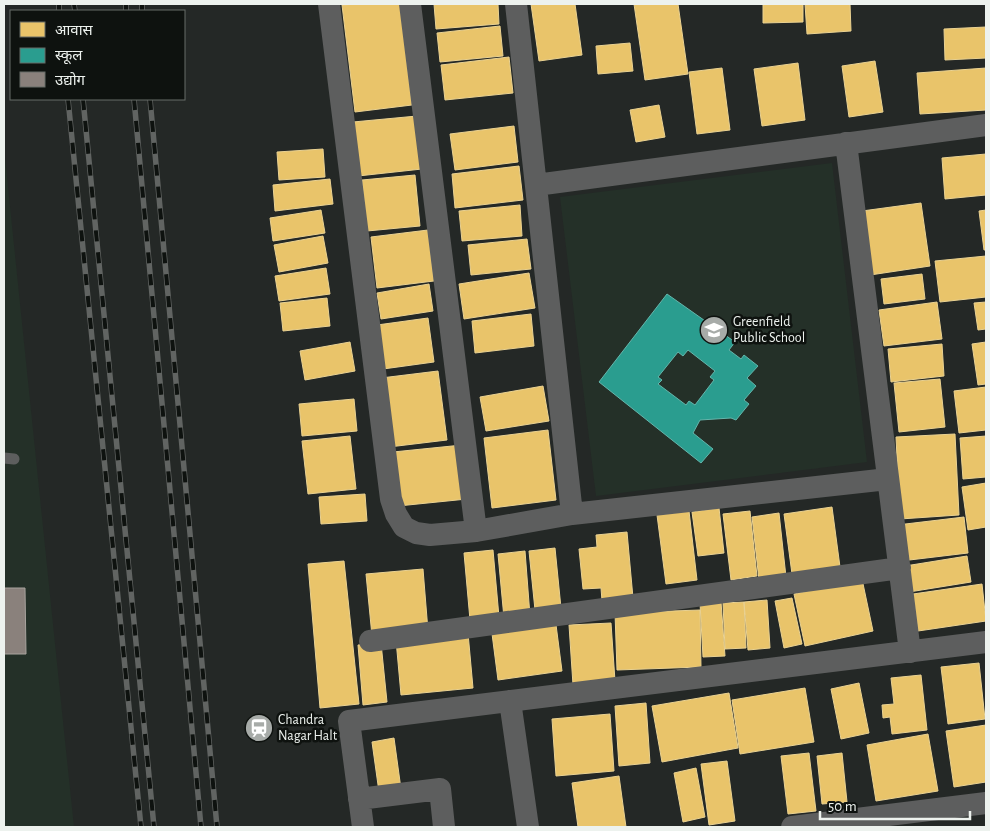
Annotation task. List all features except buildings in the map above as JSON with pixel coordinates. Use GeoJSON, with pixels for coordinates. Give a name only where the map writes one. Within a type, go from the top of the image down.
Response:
{"type":"FeatureCollection","features":[{"type":"Feature","properties":{"kind":"street"},"geometry":{"type":"LineString","coordinates":[[329,4],[391,499],[396,514],[404,527],[416,533],[430,535],[476,531],[572,514],[888,479]]}},
{"type":"Feature","properties":{"kind":"street"},"geometry":{"type":"LineString","coordinates":[[410,4],[476,531]]}},
{"type":"Feature","properties":{"kind":"street"},"geometry":{"type":"LineString","coordinates":[[516,4],[572,514]]}},
{"type":"Feature","properties":{"kind":"street"},"geometry":{"type":"LineString","coordinates":[[536,184],[986,125]]}},
{"type":"Feature","properties":{"kind":"street"},"geometry":{"type":"LineString","coordinates":[[846,143],[910,652]]}},
{"type":"Feature","properties":{"kind":"street"},"geometry":{"type":"LineString","coordinates":[[370,641],[900,568]]}},
{"type":"Feature","properties":{"kind":"street"},"geometry":{"type":"LineString","coordinates":[[363,827],[349,721],[986,642]]}},
{"type":"Feature","properties":{"kind":"street"},"geometry":{"type":"LineString","coordinates":[[510,701],[528,827]]}},
{"type":"Feature","properties":{"kind":"street"},"geometry":{"type":"LineString","coordinates":[[359,799],[440,789],[444,827]]}},
{"type":"Feature","properties":{"kind":"street"},"geometry":{"type":"LineString","coordinates":[[792,827],[922,819],[986,803]]}},
{"type":"Feature","properties":{"kind":"shaded area"},"geometry":{"type":"Polygon","coordinates":[[[4,148],[64,731],[74,827],[4,827],[4,148]]]}},
{"type":"Feature","properties":{"kind":"shaded area","name":"Greenfield Public School"},"geometry":{"type":"Polygon","coordinates":[[[832,163],[867,462],[596,496],[560,197],[832,163]]]}},
{"type":"Feature","properties":{"kind":"railway"},"geometry":{"type":"LineString","coordinates":[[59,4],[59,10]]}},
{"type":"Feature","properties":{"kind":"railway"},"geometry":{"type":"LineString","coordinates":[[74,4],[75,10]]}},
{"type":"Feature","properties":{"kind":"railway"},"geometry":{"type":"LineString","coordinates":[[126,4],[126,10]]}},
{"type":"Feature","properties":{"kind":"railway"},"geometry":{"type":"LineString","coordinates":[[142,4],[142,10]]}},
{"type":"Feature","properties":{"kind":"railway"},"geometry":{"type":"LineString","coordinates":[[68,100],[141,827]]}},
{"type":"Feature","properties":{"kind":"railway"},"geometry":{"type":"LineString","coordinates":[[83,100],[154,827]]}},
{"type":"Feature","properties":{"kind":"railway"},"geometry":{"type":"LineString","coordinates":[[134,100],[201,827]]}},
{"type":"Feature","properties":{"kind":"railway"},"geometry":{"type":"LineString","coordinates":[[150,100],[217,827]]}},
{"type":"Feature","properties":{"kind":"place","name":"Greenfield Public School"},"geometry":{"type":"Point","coordinates":[714,330]}},
{"type":"Feature","properties":{"kind":"place","name":"Chandra Nagar Halt"},"geometry":{"type":"Point","coordinates":[259,728]}}]}
